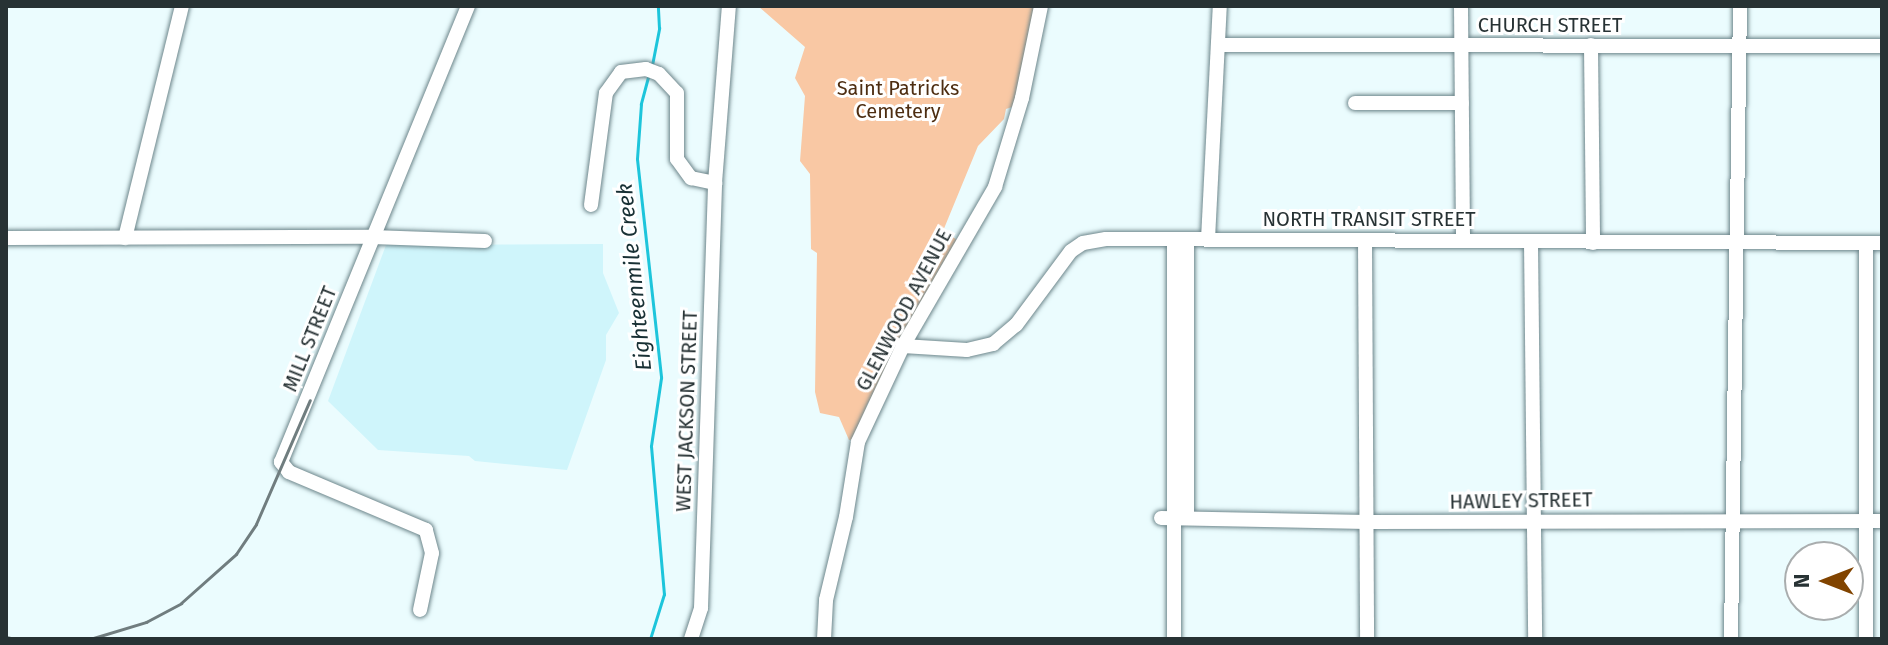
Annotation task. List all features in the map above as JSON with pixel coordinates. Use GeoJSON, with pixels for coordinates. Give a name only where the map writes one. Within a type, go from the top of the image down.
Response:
{"type":"FeatureCollection","features":[{"type":"Feature","properties":{"kind":"street"},"geometry":{"type":"LineString","coordinates":[[125,238],[182,6]]}},
{"type":"Feature","properties":{"kind":"street","name":"MILL STREET"},"geometry":{"type":"LineString","coordinates":[[420,610],[432,553],[426,530],[289,472],[281,462],[468,6]]}},
{"type":"Feature","properties":{"kind":"street","name":"WEST JACKSON STREET"},"geometry":{"type":"LineString","coordinates":[[691,639],[701,608],[715,183],[729,6]]}},
{"type":"Feature","properties":{"kind":"street","name":"GLENWOOD AVENUE"},"geometry":{"type":"LineString","coordinates":[[824,639],[826,600],[851,517],[858,442],[903,346],[995,187],[1022,98],[1041,6]]}},
{"type":"Feature","properties":{"kind":"street"},"geometry":{"type":"LineString","coordinates":[[1208,239],[1220,6]]}},
{"type":"Feature","properties":{"kind":"street"},"geometry":{"type":"LineString","coordinates":[[1461,6],[1463,238]]}},
{"type":"Feature","properties":{"kind":"street"},"geometry":{"type":"LineString","coordinates":[[1731,639],[1734,241],[1740,6]]}},
{"type":"Feature","properties":{"kind":"street","name":"CHURCH STREET"},"geometry":{"type":"LineString","coordinates":[[1219,45],[1882,46]]}},
{"type":"Feature","properties":{"kind":"street"},"geometry":{"type":"LineString","coordinates":[[1591,45],[1593,243]]}},
{"type":"Feature","properties":{"kind":"street"},"geometry":{"type":"LineString","coordinates":[[591,205],[606,93],[621,72],[652,71],[677,93],[677,159],[691,178],[715,183]]}},
{"type":"Feature","properties":{"kind":"street"},"geometry":{"type":"LineString","coordinates":[[1355,103],[1462,103]]}},
{"type":"Feature","properties":{"kind":"street"},"geometry":{"type":"LineString","coordinates":[[6,238],[372,237],[485,241]]}},
{"type":"Feature","properties":{"kind":"street","name":"NORTH TRANSIT STREET"},"geometry":{"type":"LineString","coordinates":[[903,346],[967,350],[993,344],[1016,325],[1065,258],[1083,243],[1106,239],[1463,238],[1593,243],[1882,243]]}},
{"type":"Feature","properties":{"kind":"street"},"geometry":{"type":"LineString","coordinates":[[1174,639],[1180,240]]}},
{"type":"Feature","properties":{"kind":"street"},"geometry":{"type":"LineString","coordinates":[[1365,240],[1367,639]]}},
{"type":"Feature","properties":{"kind":"street"},"geometry":{"type":"LineString","coordinates":[[1531,241],[1535,639]]}},
{"type":"Feature","properties":{"kind":"street"},"geometry":{"type":"LineString","coordinates":[[1866,243],[1874,521],[1866,639]]}},
{"type":"Feature","properties":{"kind":"street","name":"HAWLEY STREET"},"geometry":{"type":"LineString","coordinates":[[1174,518],[1367,522],[1874,521]]}},
{"type":"Feature","properties":{"kind":"shaded area"},"geometry":{"type":"Polygon","coordinates":[[[603,244],[603,273],[619,313],[606,335],[606,360],[567,470],[475,461],[469,456],[378,450],[328,401],[386,245],[603,244]]]}},
{"type":"Feature","properties":{"kind":"green space","name":"Saint Patricks Cemetery"},"geometry":{"type":"Polygon","coordinates":[[[758,6],[1038,6],[1015,106],[1006,109],[1004,119],[978,146],[943,231],[959,241],[867,405],[856,439],[849,440],[839,417],[820,413],[815,392],[817,253],[811,249],[810,174],[800,161],[805,96],[795,78],[805,47],[758,6]]]}},
{"type":"Feature","properties":{"kind":"waterway","name":"Eighteenmile Creek"},"geometry":{"type":"LineString","coordinates":[[652,65],[659,28],[658,6]]}},
{"type":"Feature","properties":{"kind":"waterway","name":"Eighteenmile Creek"},"geometry":{"type":"LineString","coordinates":[[648,77],[641,104],[637,159],[661,378],[651,446],[664,594],[650,639]]}},
{"type":"Feature","properties":{"kind":"railway"},"geometry":{"type":"LineString","coordinates":[[90,639],[146,622],[181,603],[236,554],[256,524],[310,400]]}},
{"type":"Feature","properties":{"kind":"railway"},"geometry":{"type":"LineString","coordinates":[[6,637],[15,639]]}}]}
